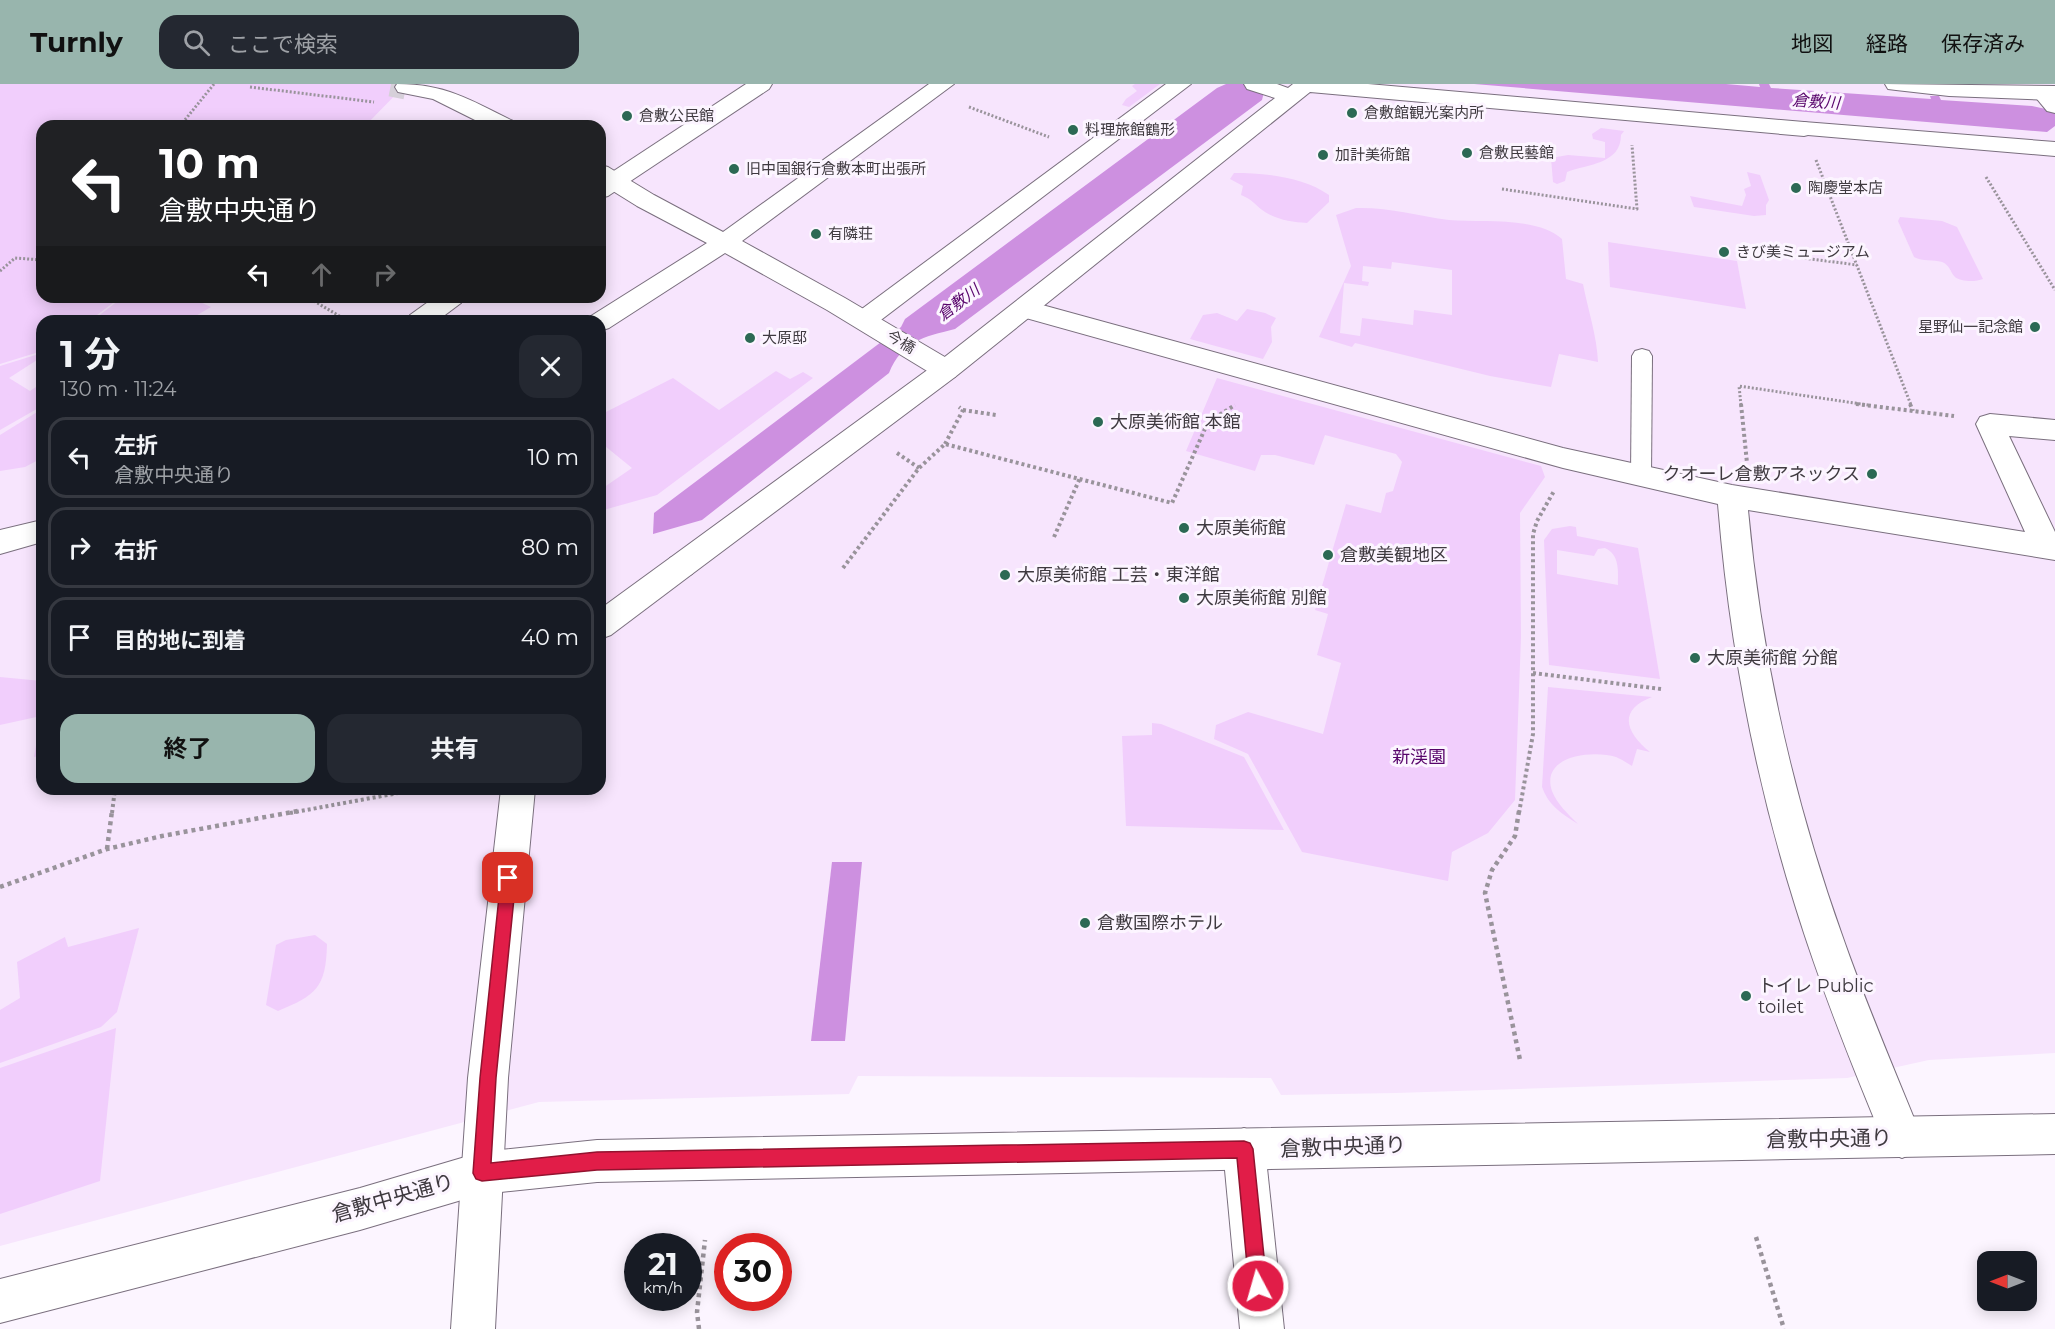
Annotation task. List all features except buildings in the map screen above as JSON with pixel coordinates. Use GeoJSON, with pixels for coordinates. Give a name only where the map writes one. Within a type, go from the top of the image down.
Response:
{"type":"FeatureCollection","features":[{"type":"Feature","properties":{"kind":"street"},"geometry":{"type":"LineString","coordinates":[[606,181],[761,84]]}},
{"type":"Feature","properties":{"kind":"street"},"geometry":{"type":"LineString","coordinates":[[870,324],[1089,152],[1180,84]]}},
{"type":"Feature","properties":{"kind":"street"},"geometry":{"type":"LineString","coordinates":[[1255,84],[1285,94]]}},
{"type":"Feature","properties":{"kind":"street"},"geometry":{"type":"LineString","coordinates":[[1896,84],[2042,94]]}},
{"type":"Feature","properties":{"kind":"street"},"geometry":{"type":"LineString","coordinates":[[606,622],[681,566],[936,364],[1024,309],[1285,94],[1305,85],[2055,149]]}},
{"type":"Feature","properties":{"kind":"street"},"geometry":{"type":"LineString","coordinates":[[406,87],[447,89],[496,120]]}},
{"type":"Feature","properties":{"kind":"street"},"geometry":{"type":"LineString","coordinates":[[606,317],[725,242],[938,88]]}},
{"type":"Feature","properties":{"kind":"street","name":"今橋"},"geometry":{"type":"LineString","coordinates":[[606,183],[725,242],[936,364]]}},
{"type":"Feature","properties":{"kind":"street"},"geometry":{"type":"LineString","coordinates":[[427,315],[444,303]]}},
{"type":"Feature","properties":{"kind":"street"},"geometry":{"type":"LineString","coordinates":[[1024,309],[1563,458],[1742,498],[2051,547]]}},
{"type":"Feature","properties":{"kind":"street"},"geometry":{"type":"LineString","coordinates":[[2051,547],[1990,424],[2055,430]]}},
{"type":"Feature","properties":{"kind":"street"},"geometry":{"type":"LineString","coordinates":[[1742,498],[1742,595],[1762,709],[1783,799],[1813,905],[1838,976],[1902,1138]]}},
{"type":"Feature","properties":{"kind":"street"},"geometry":{"type":"LineString","coordinates":[[0,542],[36,533]]}},
{"type":"Feature","properties":{"kind":"street"},"geometry":{"type":"LineString","coordinates":[[473,1329],[488,1078],[517,795]]}},
{"type":"Feature","properties":{"kind":"street","name":"倉敷中央通り"},"geometry":{"type":"LineString","coordinates":[[0,1300],[360,1209],[482,1173],[597,1161],[2055,1134]]}},
{"type":"Feature","properties":{"kind":"street"},"geometry":{"type":"LineString","coordinates":[[1244,1149],[1262,1329]]}},
{"type":"Feature","properties":{"kind":"lane"},"geometry":{"type":"LineString","coordinates":[[1641,476],[1642,356]]}},
{"type":"Feature","properties":{"kind":"path"},"geometry":{"type":"LineString","coordinates":[[185,120],[214,84]]}},
{"type":"Feature","properties":{"kind":"path"},"geometry":{"type":"LineString","coordinates":[[264,88],[267,84]]}},
{"type":"Feature","properties":{"kind":"path"},"geometry":{"type":"LineString","coordinates":[[250,87],[376,102]]}},
{"type":"Feature","properties":{"kind":"path"},"geometry":{"type":"LineString","coordinates":[[938,88],[1089,152]]}},
{"type":"Feature","properties":{"kind":"path"},"geometry":{"type":"LineString","coordinates":[[1502,189],[1637,209],[1629,114]]}},
{"type":"Feature","properties":{"kind":"path"},"geometry":{"type":"LineString","coordinates":[[1742,498],[1739,386],[1913,411],[1804,129]]}},
{"type":"Feature","properties":{"kind":"path"},"geometry":{"type":"LineString","coordinates":[[1965,143],[2055,290]]}},
{"type":"Feature","properties":{"kind":"path"},"geometry":{"type":"LineString","coordinates":[[1773,254],[1857,266]]}},
{"type":"Feature","properties":{"kind":"path"},"geometry":{"type":"LineString","coordinates":[[0,271],[15,258],[36,260]]}},
{"type":"Feature","properties":{"kind":"path"},"geometry":{"type":"LineString","coordinates":[[317,303],[338,315]]}},
{"type":"Feature","properties":{"kind":"path"},"geometry":{"type":"LineString","coordinates":[[843,568],[919,468],[945,444],[1172,503],[1208,422],[1236,404]]}},
{"type":"Feature","properties":{"kind":"path"},"geometry":{"type":"LineString","coordinates":[[963,410],[996,415]]}},
{"type":"Feature","properties":{"kind":"path"},"geometry":{"type":"LineString","coordinates":[[1520,1060],[1485,893],[1492,870],[1515,836],[1533,734],[1533,534],[1537,521],[1555,488],[1563,458]]}},
{"type":"Feature","properties":{"kind":"path"},"geometry":{"type":"LineString","coordinates":[[1054,537],[1080,478]]}},
{"type":"Feature","properties":{"kind":"path"},"geometry":{"type":"LineString","coordinates":[[1533,673],[1661,689]]}},
{"type":"Feature","properties":{"kind":"path"},"geometry":{"type":"LineString","coordinates":[[107,849],[114,795]]}},
{"type":"Feature","properties":{"kind":"path"},"geometry":{"type":"LineString","coordinates":[[0,888],[107,849],[162,836],[387,795]]}},
{"type":"Feature","properties":{"kind":"path"},"geometry":{"type":"LineString","coordinates":[[1756,1237],[1784,1329]]}},
{"type":"Feature","properties":{"kind":"path"},"geometry":{"type":"LineString","coordinates":[[699,1329],[697,1312],[705,1240]]}},
{"type":"Feature","properties":{"kind":"shaded area","name":"倉敷美観地区"},"geometry":{"type":"Polygon","coordinates":[[[0,84],[2055,84],[2055,1053],[1929,1060],[1847,1078],[1396,1093],[1281,1095],[1271,1078],[858,1076],[849,1094],[539,1102],[0,1246],[0,84]]]}},
{"type":"Feature","properties":{"kind":"green space"},"geometry":{"type":"Polygon","coordinates":[[[0,84],[406,84],[371,120],[36,120],[36,303],[113,303],[97,315],[36,315],[36,353],[0,364],[0,84]]]}},
{"type":"Feature","properties":{"kind":"green space"},"geometry":{"type":"Polygon","coordinates":[[[1160,84],[1129,107],[1122,105],[1137,91],[1132,86],[1160,84]]]}},
{"type":"Feature","properties":{"kind":"green space"},"geometry":{"type":"Polygon","coordinates":[[[1601,128],[1624,131],[1616,152],[1602,161],[1567,172],[1565,181],[1557,184],[1553,182],[1551,158],[1568,155],[1605,158],[1605,142],[1593,139],[1592,134],[1601,128]]]}},
{"type":"Feature","properties":{"kind":"green space"},"geometry":{"type":"Polygon","coordinates":[[[1747,172],[1760,175],[1769,200],[1766,205],[1766,215],[1754,216],[1694,207],[1690,196],[1742,206],[1746,195],[1744,189],[1751,186],[1747,172]]]}},
{"type":"Feature","properties":{"kind":"green space"},"geometry":{"type":"Polygon","coordinates":[[[1234,173],[1271,175],[1296,180],[1329,195],[1329,202],[1307,223],[1280,219],[1265,212],[1241,195],[1243,186],[1230,179],[1234,173]]]}},
{"type":"Feature","properties":{"kind":"green space"},"geometry":{"type":"Polygon","coordinates":[[[1356,208],[1380,209],[1449,220],[1524,224],[1551,232],[1562,239],[1566,279],[1583,284],[1598,362],[1559,354],[1551,387],[1490,376],[1355,343],[1352,347],[1319,337],[1351,266],[1336,215],[1356,208]],[[1392,262],[1391,269],[1363,266],[1362,281],[1369,282],[1368,286],[1344,283],[1340,333],[1360,336],[1362,318],[1413,325],[1414,310],[1452,315],[1452,270],[1392,262]]]}},
{"type":"Feature","properties":{"kind":"green space"},"geometry":{"type":"Polygon","coordinates":[[[1900,217],[1942,221],[1957,227],[1983,279],[1961,280],[1955,277],[1945,263],[1914,257],[1898,221],[1900,217]]]}},
{"type":"Feature","properties":{"kind":"green space"},"geometry":{"type":"Polygon","coordinates":[[[1608,242],[1737,261],[1746,309],[1610,287],[1608,242]]]}},
{"type":"Feature","properties":{"kind":"green space"},"geometry":{"type":"Polygon","coordinates":[[[115,303],[202,303],[211,307],[197,315],[100,315],[115,303]]]}},
{"type":"Feature","properties":{"kind":"green space"},"geometry":{"type":"Polygon","coordinates":[[[1247,309],[1276,318],[1271,327],[1272,342],[1263,359],[1190,339],[1203,315],[1217,313],[1237,321],[1247,309]]]}},
{"type":"Feature","properties":{"kind":"green space"},"geometry":{"type":"Polygon","coordinates":[[[36,355],[36,361],[9,378],[30,391],[36,387],[36,409],[0,430],[0,366],[36,355]]]}},
{"type":"Feature","properties":{"kind":"green space"},"geometry":{"type":"Polygon","coordinates":[[[776,371],[790,379],[803,372],[813,378],[657,495],[606,509],[606,486],[632,468],[606,447],[606,412],[673,378],[719,410],[776,371]]]}},
{"type":"Feature","properties":{"kind":"green space","name":"新渓園"},"geometry":{"type":"Polygon","coordinates":[[[1217,378],[1541,466],[1545,477],[1520,513],[1521,637],[1515,800],[1488,833],[1452,852],[1448,881],[1302,852],[1248,754],[1214,739],[1216,725],[1248,712],[1323,734],[1341,663],[1317,655],[1328,614],[1315,610],[1346,504],[1381,513],[1386,493],[1393,491],[1402,462],[1396,454],[1325,435],[1314,465],[1275,455],[1261,455],[1255,471],[1186,451],[1217,378]]]}},
{"type":"Feature","properties":{"kind":"green space"},"geometry":{"type":"Polygon","coordinates":[[[36,413],[36,461],[25,467],[0,471],[0,435],[36,413]]]}},
{"type":"Feature","properties":{"kind":"green space"},"geometry":{"type":"Polygon","coordinates":[[[1576,527],[1577,536],[1638,548],[1660,679],[1549,665],[1544,540],[1552,529],[1576,527]],[[1605,548],[1598,549],[1594,556],[1557,550],[1557,574],[1618,585],[1616,559],[1605,548]]]}},
{"type":"Feature","properties":{"kind":"green space"},"geometry":{"type":"Polygon","coordinates":[[[0,677],[36,680],[36,717],[0,725],[0,677]]]}},
{"type":"Feature","properties":{"kind":"green space"},"geometry":{"type":"Polygon","coordinates":[[[1548,687],[1652,697],[1641,702],[1630,715],[1631,730],[1650,752],[1637,749],[1632,766],[1616,757],[1595,754],[1571,758],[1554,770],[1550,779],[1554,796],[1578,824],[1552,804],[1542,787],[1548,687]]]}},
{"type":"Feature","properties":{"kind":"green space"},"geometry":{"type":"Polygon","coordinates":[[[1152,723],[1161,724],[1244,757],[1284,830],[1126,826],[1122,736],[1152,735],[1152,723]]]}},
{"type":"Feature","properties":{"kind":"green space"},"geometry":{"type":"Polygon","coordinates":[[[139,928],[117,1012],[101,1027],[0,1063],[0,1010],[20,998],[17,962],[65,937],[68,947],[139,928]]]}},
{"type":"Feature","properties":{"kind":"green space"},"geometry":{"type":"Polygon","coordinates":[[[315,935],[327,944],[324,971],[316,988],[302,1000],[278,1011],[266,1005],[276,945],[286,940],[315,935]]]}},
{"type":"Feature","properties":{"kind":"green space"},"geometry":{"type":"Polygon","coordinates":[[[116,1028],[100,1181],[0,1214],[0,1068],[116,1028]]]}},
{"type":"Feature","properties":{"kind":"water","name":"倉敷川"},"geometry":{"type":"Polygon","coordinates":[[[1226,84],[1274,84],[1264,92],[1262,100],[955,329],[923,338],[907,347],[894,362],[889,373],[702,520],[653,534],[654,513],[901,327],[905,319],[1217,88],[1226,84]]]}},
{"type":"Feature","properties":{"kind":"water","name":"倉敷川"},"geometry":{"type":"Polygon","coordinates":[[[1474,84],[1726,84],[1760,87],[1759,84],[1769,84],[1771,88],[1931,99],[1930,96],[1939,96],[1941,100],[2032,106],[2055,111],[2055,126],[2047,132],[1474,84]]]}},
{"type":"Feature","properties":{"kind":"water"},"geometry":{"type":"Polygon","coordinates":[[[832,862],[862,862],[845,1041],[811,1041],[832,862]]]}},
{"type":"Feature","properties":{"kind":"tunnel"},"geometry":{"type":"LineString","coordinates":[[391,84],[406,87]]}},
{"type":"Feature","properties":{"kind":"place","name":"倉敷館観光案内所"},"geometry":{"type":"Point","coordinates":[1352,113]}},
{"type":"Feature","properties":{"kind":"place","name":"倉敷公民館"},"geometry":{"type":"Point","coordinates":[627,116]}},
{"type":"Feature","properties":{"kind":"place","name":"料理旅館鶴形"},"geometry":{"type":"Point","coordinates":[1073,130]}},
{"type":"Feature","properties":{"kind":"place","name":"倉敷民藝館"},"geometry":{"type":"Point","coordinates":[1467,153]}},
{"type":"Feature","properties":{"kind":"place","name":"加計美術館"},"geometry":{"type":"Point","coordinates":[1323,155]}},
{"type":"Feature","properties":{"kind":"place","name":"旧中国銀行倉敷本町出張所"},"geometry":{"type":"Point","coordinates":[734,169]}},
{"type":"Feature","properties":{"kind":"place","name":"陶慶堂本店"},"geometry":{"type":"Point","coordinates":[1796,188]}},
{"type":"Feature","properties":{"kind":"place","name":"有隣荘"},"geometry":{"type":"Point","coordinates":[816,234]}},
{"type":"Feature","properties":{"kind":"place","name":"きび美ミュージアム"},"geometry":{"type":"Point","coordinates":[1724,252]}},
{"type":"Feature","properties":{"kind":"place","name":"星野仙一記念館"},"geometry":{"type":"Point","coordinates":[2035,327]}},
{"type":"Feature","properties":{"kind":"place","name":"大原邸"},"geometry":{"type":"Point","coordinates":[750,338]}},
{"type":"Feature","properties":{"kind":"place","name":"大原美術館 本館"},"geometry":{"type":"Point","coordinates":[1098,422]}},
{"type":"Feature","properties":{"kind":"place","name":"クオーレ倉敷アネックス"},"geometry":{"type":"Point","coordinates":[1872,474]}},
{"type":"Feature","properties":{"kind":"place","name":"大原美術館"},"geometry":{"type":"Point","coordinates":[1184,528]}},
{"type":"Feature","properties":{"kind":"place","name":"倉敷美観地区"},"geometry":{"type":"Point","coordinates":[1328,555]}},
{"type":"Feature","properties":{"kind":"place","name":"大原美術館 工芸・東洋館"},"geometry":{"type":"Point","coordinates":[1005,575]}},
{"type":"Feature","properties":{"kind":"place","name":"大原美術館 別館"},"geometry":{"type":"Point","coordinates":[1184,598]}},
{"type":"Feature","properties":{"kind":"place","name":"大原美術館 分館"},"geometry":{"type":"Point","coordinates":[1695,658]}},
{"type":"Feature","properties":{"kind":"place","name":"倉敷国際ホテル"},"geometry":{"type":"Point","coordinates":[1085,923]}},
{"type":"Feature","properties":{"kind":"place","name":"トイレ Public toilet"},"geometry":{"type":"Point","coordinates":[1746,996]}},
{"type":"Feature","properties":{"kind":"route"},"geometry":{"type":"LineString","coordinates":[[508,878],[488,1078],[482,1173],[597,1161],[1244,1149],[1258,1286]]}}]}
